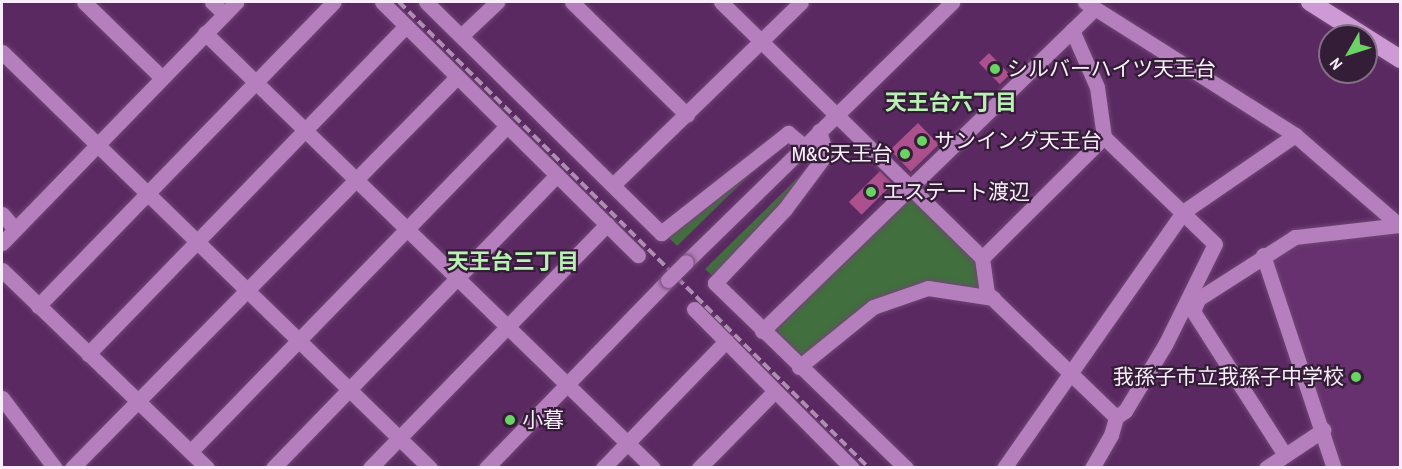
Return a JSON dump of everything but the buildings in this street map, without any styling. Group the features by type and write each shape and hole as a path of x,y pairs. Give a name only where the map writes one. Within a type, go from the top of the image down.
{"highway":[{"path":"1310,2 1401,59"}],"street":[{"path":"84,2 161,77"},
{"path":"212,2 224,13"},
{"path":"2,243 236,2"},
{"path":"38,306 334,2"},
{"path":"382,2 638,255"},
{"path":"426,2 661,233 788,133 804,146"},
{"path":"461,36 497,2"},
{"path":"572,2 687,115"},
{"path":"721,2 982,258 987,293 1116,417"},
{"path":"613,185 801,2"},
{"path":"486,468 686,262 952,2"},
{"path":"762,331 1072,30 1089,5 1295,135 1400,225"},
{"path":"88,354 406,26"},
{"path":"1072,30 1097,87 1104,137 1215,244 1166,343 1125,411 1116,417 1112,435 1092,468"},
{"path":"205,33 653,468"},
{"path":"2,52 430,468"},
{"path":"72,468 249,291 457,77"},
{"path":"191,452 507,126"},
{"path":"819,131 826,154 785,209 715,283 799,367 906,468"},
{"path":"1004,468 1183,212 1295,135"},
{"path":"982,258 1104,137"},
{"path":"273,468 557,175"},
{"path":"2,214 15,229"},
{"path":"370,468 607,224"},
{"path":"1285,455 1193,311 1203,293 1263,255 1311,233 1400,225"},
{"path":"1263,255 1334,468"},
{"path":"2,270 207,468"},
{"path":"799,367 873,307 928,288 993,298"},
{"path":"694,309 852,468"},
{"path":"603,468 726,341"},
{"path":"699,468 775,391"},
{"path":"2,398 55,468"},
{"path":"1266,468 1323,430"}],"shaded area":[{"name":"我孫子市立我孫子中学校","path":"1400,229 1400,467 1338,467 1270,263 1273,254 1297,242"}],"green space":[{"path":"784,141 677,246 666,235"},
{"path":"821,155 782,206 714,277 705,269"},
{"path":"910,193 978,258 982,293 927,285 871,304 799,362 766,331"}],"railway":[{"path":"399,2 869,468"}],"place":[{"name":"シルバーハイツ天王台","path":"995,69"},
{"name":"サンイング天王台","path":"922,141"},
{"name":"M&C天王台","path":"905,154"},
{"name":"エステート渡辺","path":"871,192"},
{"name":"我孫子市立我孫子中学校","path":"1356,377"},
{"name":"小暮","path":"510,420"}],"district":[{"name":"天王台六丁目","path":"951,103"},
{"name":"天王台三丁目","path":"513,262"}]}
